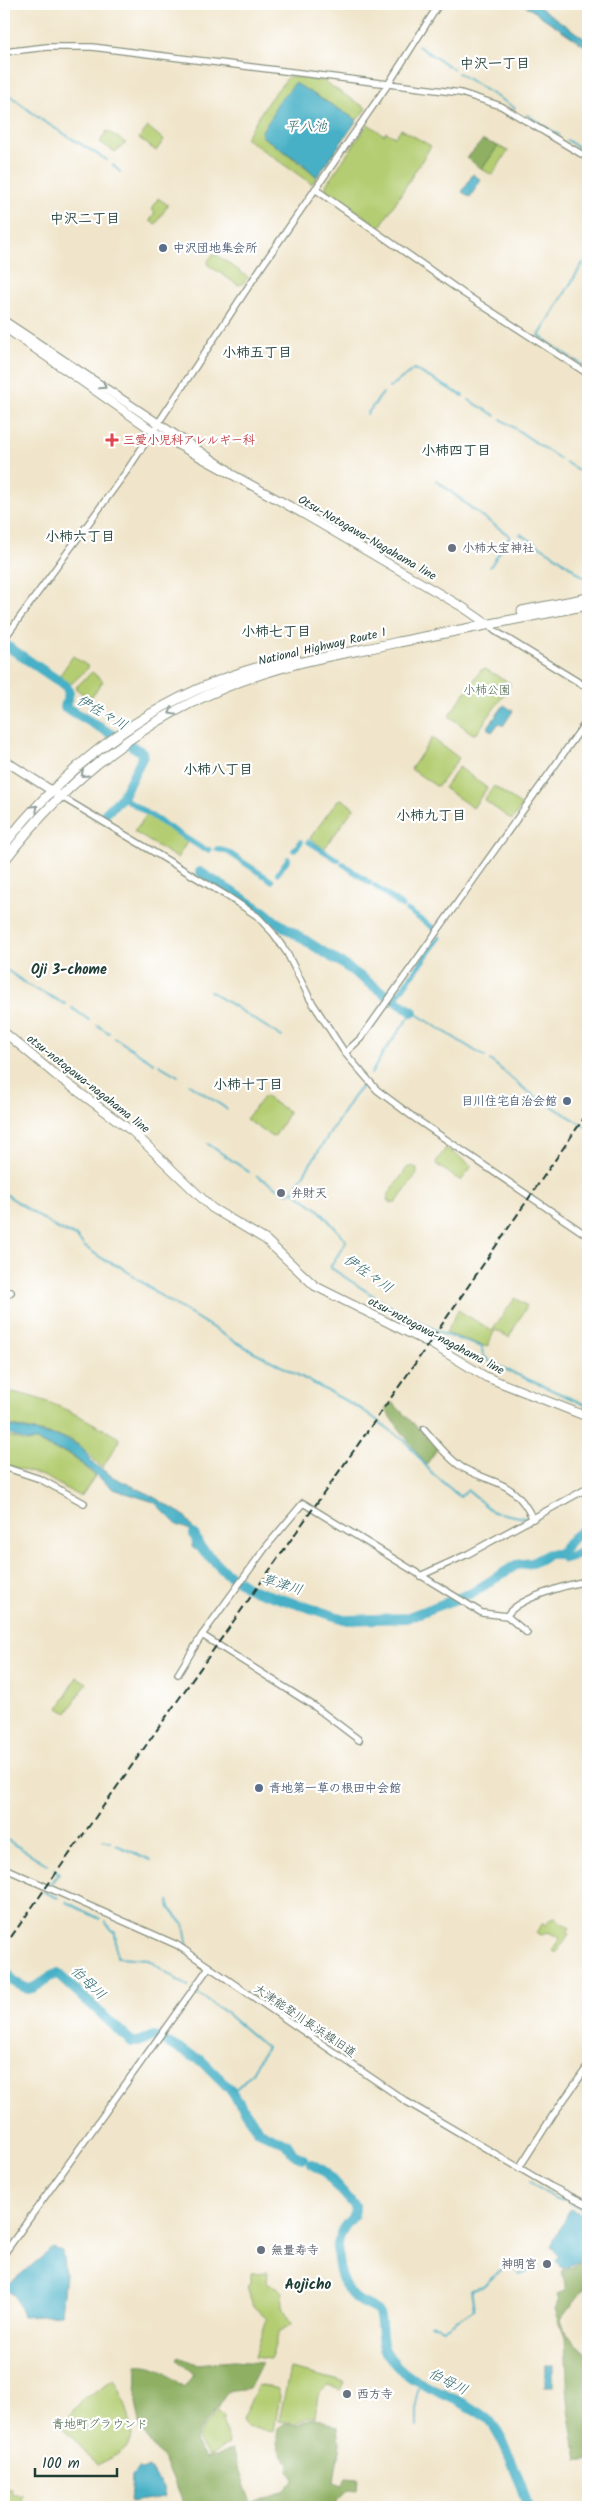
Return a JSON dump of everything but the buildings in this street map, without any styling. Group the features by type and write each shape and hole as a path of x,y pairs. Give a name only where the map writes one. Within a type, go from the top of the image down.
{"highway":[{"name":"National Highway Route 1","path":"4,862 60,796 100,760 125,742 190,702 249,677 302,662 588,598"},
{"name":"National Highway Route 1","path":"4,845 30,813 86,758 116,736 172,702 255,668 280,661 484,622 588,605"}],"main road":[{"name":"Otsu-Notogawa-Nagahama line","path":"4,321 220,462 234,474 464,608 484,622"},
{"name":"Otsu-Notogawa-Nagahama line","path":"4,327 153,431 217,468 234,474"},
{"path":"4,760 60,796"},
{"name":"otsu-notogawa-nagahama line","path":"4,1032 60,1078 133,1132 212,1208 266,1240 314,1286 433,1345 486,1377 588,1417"}],"street":[{"path":"4,639 96,514 153,431 315,189 389,83 439,4"},
{"path":"4,52 47,47 92,47 389,83 476,97 518,115 588,158"},
{"path":"315,189 463,293 588,374"},
{"path":"484,622 495,631 588,688"},
{"path":"345,1053 361,1038 588,719"},
{"path":"60,796 257,916 273,933 287,953 310,999 345,1053 369,1082 393,1103 588,1236"},
{"path":"4,1298 11,1292"},
{"path":"424,1429 461,1467 511,1488 519,1495 533,1518"},
{"path":"4,1467 40,1479 84,1504"},
{"path":"420,1576 468,1554 588,1488"},
{"path":"178,1674 202,1635 266,1547 303,1503 331,1518 482,1614 507,1616 528,1633"},
{"path":"507,1616 516,1607 541,1595 588,1580"},
{"path":"202,1635 314,1706 359,1740"},
{"name":"大津能登川長浜線旧道","path":"4,1868 170,1942 407,2102 550,2186 588,2205"},
{"path":"4,2254 209,1967"},
{"path":"519,2168 553,2115 588,2066"}],"green space":[{"path":"289,76 323,81 366,108 357,120 295,83 261,133 317,177 312,184 245,138 269,100"},
{"path":"368,124 384,135 386,132 395,137 401,129 431,146 380,227 326,189 326,185"},
{"path":"148,127 164,140 156,151 139,138"},
{"path":"107,131 126,143 115,152 100,142"},
{"path":"483,140 498,146 482,169 467,158"},
{"path":"498,146 508,151 492,175 482,169"},
{"path":"158,198 168,205 156,224 150,221 155,212 152,210"},
{"path":"214,253 248,277 243,284 238,285 208,265 208,261"},
{"path":"73,656 89,667 69,686 58,678"},
{"name":"小柿公園","path":"485,669 510,683 510,686 477,733 473,734 450,717 450,714 481,670"},
{"path":"92,672 103,681 90,699 75,688"},
{"path":"432,738 459,758 439,785 436,786 411,769"},
{"path":"459,767 487,788 473,808 444,788"},
{"path":"494,786 522,806 512,820 484,800"},
{"path":"342,799 354,808 324,849 310,838 338,800"},
{"path":"148,813 188,841 177,858 134,832"},
{"path":"264,1096 289,1112 275,1136 272,1137 246,1119"},
{"path":"446,1148 472,1166 461,1181 437,1165 436,1162"},
{"path":"412,1166 417,1169 417,1174 396,1203 390,1203 387,1200 388,1195 407,1168"},
{"path":"515,1298 527,1306 509,1337 495,1330 487,1347 446,1333 458,1310 492,1331"},
{"path":"4,1391 34,1397 63,1408 119,1438 118,1443 102,1468 83,1448 68,1438 4,1424"},
{"path":"393,1403 438,1448 426,1465 385,1409 389,1404"},
{"path":"4,1434 25,1442 37,1441 54,1450 69,1454 95,1476 83,1494 79,1496 46,1477 4,1464"},
{"path":"77,1677 87,1683 67,1713 59,1708"},
{"path":"555,1918 570,1928 567,1932 569,1934 556,1953 552,1950 560,1938 548,1932 542,1935 536,1933 543,1923 546,1925 551,1919"},
{"path":"586,2259 588,2267 588,2292 584,2289 561,2319 566,2334 588,2354 588,2460 577,2460 568,2401 565,2337 555,2309 559,2302 557,2294 566,2290 562,2271"},
{"path":"268,2272 267,2284 281,2290 284,2309 291,2324 279,2332 271,2358 269,2359 254,2357 267,2319 253,2306 247,2287 251,2284 251,2273"},
{"path":"179,2357 196,2364 234,2361 262,2363 249,2389 226,2392 218,2408 200,2430 195,2442 206,2459 232,2450 251,2503 281,2492 295,2481 289,2471 290,2464 282,2456 278,2448 278,2428 285,2423 297,2425 313,2418 318,2418 338,2427 340,2443 334,2482 343,2485 346,2477 358,2478 357,2490 349,2489 336,2502 335,2507 185,2507 168,2467 141,2429 136,2402 137,2365 157,2368 184,2387 194,2374 177,2360"},
{"path":"290,2369 345,2382 341,2390 327,2386 318,2395 315,2416 307,2417 296,2423 279,2421"},
{"name":"青地町グラウンド","path":"114,2379 122,2394 131,2435 125,2450 97,2465 62,2426 82,2400"},
{"path":"258,2385 278,2389 280,2396 274,2431 245,2427 242,2420"},
{"path":"218,2411 225,2419 222,2420 229,2444 209,2457 198,2440 202,2430"},
{"path":"7,2489 11,2489 12,2495 23,2495 19,2506 7,2506"}],"water":[{"path":"523,4 535,4 538,6 588,41 588,48"},
{"name":"平八池","path":"295,83 357,120 317,177 302,163 263,137 261,132 273,115 275,107"},
{"path":"473,174 481,180 470,197 462,192"},
{"path":"504,705 513,711 503,726 499,723 492,732 487,728"},
{"path":"4,1425 67,1439 82,1448 94,1464 113,1477 147,1493 185,1516 201,1542 196,1550 192,1547 193,1538 190,1530 177,1525 154,1502 113,1489 69,1453 54,1449 37,1441 26,1441 4,1432"},
{"path":"570,2209 588,2216 588,2264 586,2259 583,2259 563,2269 556,2260 559,2256 551,2246"},
{"path":"53,2248 62,2251 65,2274 61,2314 23,2316 15,2296 4,2288"},
{"path":"545,2365 553,2365 553,2386 545,2386"},
{"path":"138,2467 143,2470 149,2467 163,2488 165,2497 130,2502 132,2476"}],"waterway":[{"path":"418,46 453,69"},
{"path":"458,73 515,108"},
{"path":"4,91 43,121 107,160"},
{"path":"527,115 559,135"},
{"path":"567,140 588,154"},
{"path":"113,165 120,172"},
{"path":"586,257 588,253"},
{"path":"539,336 583,263"},
{"path":"541,337 571,358"},
{"path":"575,360 588,369"},
{"path":"389,388 414,369 463,396"},
{"path":"367,414 383,393"},
{"path":"469,400 496,416"},
{"path":"501,419 560,459"},
{"path":"565,462 588,476"},
{"path":"436,480 510,536 490,567"},
{"path":"520,534 556,556 586,579"},
{"name":"伊佐々川","path":"4,644 66,686 69,693 65,707 142,752 143,756 122,797 106,813"},
{"name":"伊佐々川","path":"122,797 203,849 209,850"},
{"name":"伊佐々川","path":"294,850 301,842"},
{"name":"伊佐々川","path":"309,842 338,860"},
{"name":"伊佐々川","path":"217,849 228,852 272,881"},
{"name":"伊佐々川","path":"278,873 288,859"},
{"name":"伊佐々川","path":"343,864 370,883"},
{"name":"伊佐々川","path":"200,872 258,908"},
{"name":"伊佐々川","path":"375,886 402,906"},
{"name":"伊佐々川","path":"407,910 435,929"},
{"name":"伊佐々川","path":"263,911 275,921 336,960"},
{"name":"伊佐々川","path":"394,1000 439,938"},
{"name":"伊佐々川","path":"340,962 386,995"},
{"path":"4,968 28,985 65,1004"},
{"path":"210,991 282,1037"},
{"name":"伊佐々川","path":"394,1000 413,1012"},
{"path":"72,1008 89,1020"},
{"path":"371,1074 383,1053 413,1012 485,1057"},
{"path":"97,1025 109,1033"},
{"path":"115,1038 154,1063"},
{"path":"490,1060 527,1091 588,1128"},
{"path":"159,1065 178,1076"},
{"path":"189,1084 227,1109"},
{"name":"伊佐々川","path":"363,1085 353,1097 293,1191 319,1210 345,1239 346,1242 331,1268 386,1304 443,1334 482,1347 483,1355 491,1363 588,1406"},
{"path":"208,1144 249,1172"},
{"path":"257,1176 288,1194 293,1191"},
{"path":"4,1193 56,1228 76,1236 85,1247 106,1261 121,1267 161,1296 234,1341 363,1410 405,1441 432,1473 460,1497 467,1490 493,1512 525,1518"},
{"path":"559,1554 573,1538 588,1526"},
{"name":"草津川","path":"194,1534 199,1546 225,1572 250,1589 347,1620 406,1618 472,1593 516,1565 532,1563 549,1554 559,1554 565,1558 588,1551"},
{"path":"4,1838 48,1865"},
{"path":"103,1840 110,1842"},
{"path":"116,1845 151,1860"},
{"path":"50,1884 59,1873 54,1869"},
{"path":"44,1892 58,1898"},
{"path":"169,1901 170,1908 184,1925 188,1946"},
{"path":"66,1902 100,1919"},
{"path":"105,1922 115,1933 117,1957 147,1959 188,1987"},
{"name":"伯母川","path":"4,1968 14,1982 28,1989 58,1974 132,2042 138,2042 154,2036"},
{"path":"196,1993 226,2013 266,2047 252,2073 232,2093"},
{"name":"伯母川","path":"160,2039 202,2061 229,2088 259,2131 287,2144 293,2154 303,2159"},
{"name":"伯母川","path":"311,2164 324,2171 355,2206 353,2216 343,2229 338,2246 341,2275 349,2292 355,2298 378,2311 386,2352 395,2364 419,2383 461,2402 487,2418 493,2424 517,2474 528,2507"},
{"path":"530,2182 553,2198 565,2201"},
{"path":"569,2203 588,2210"},
{"path":"431,2324 443,2329 474,2309 471,2289 483,2286 510,2262 519,2274 536,2267"},
{"path":"417,2426 417,2390 421,2384"}],"railway":[{"path":"4,1947 412,1368 588,1112"}],"place":[{"name":"中沢団地集会所","path":"163,248"},
{"name":"三愛小児科アレルギー科","path":"112,440"},
{"name":"小柿大宝神社","path":"452,548"},
{"name":"目川住宅自治会館","path":"567,1101"},
{"name":"弁財天","path":"281,1193"},
{"name":"青地第一草の根田中会館","path":"259,1788"},
{"name":"無量寿寺","path":"261,2250"},
{"name":"神明宮","path":"547,2264"},
{"name":"西方寺","path":"347,2394"}],"district":[{"name":"中沢一丁目","path":"495,64"},
{"name":"中沢二丁目","path":"85,219"},
{"name":"小柿五丁目","path":"257,353"},
{"name":"小柿四丁目","path":"456,451"},
{"name":"小柿六丁目","path":"80,537"},
{"name":"小柿七丁目","path":"276,632"},
{"name":"小柿八丁目","path":"218,770"},
{"name":"小柿九丁目","path":"431,816"},
{"name":"Oji 3-chome","path":"69,970"},
{"name":"小柿十丁目","path":"248,1085"},
{"name":"Aojicho","path":"308,2285"}]}
